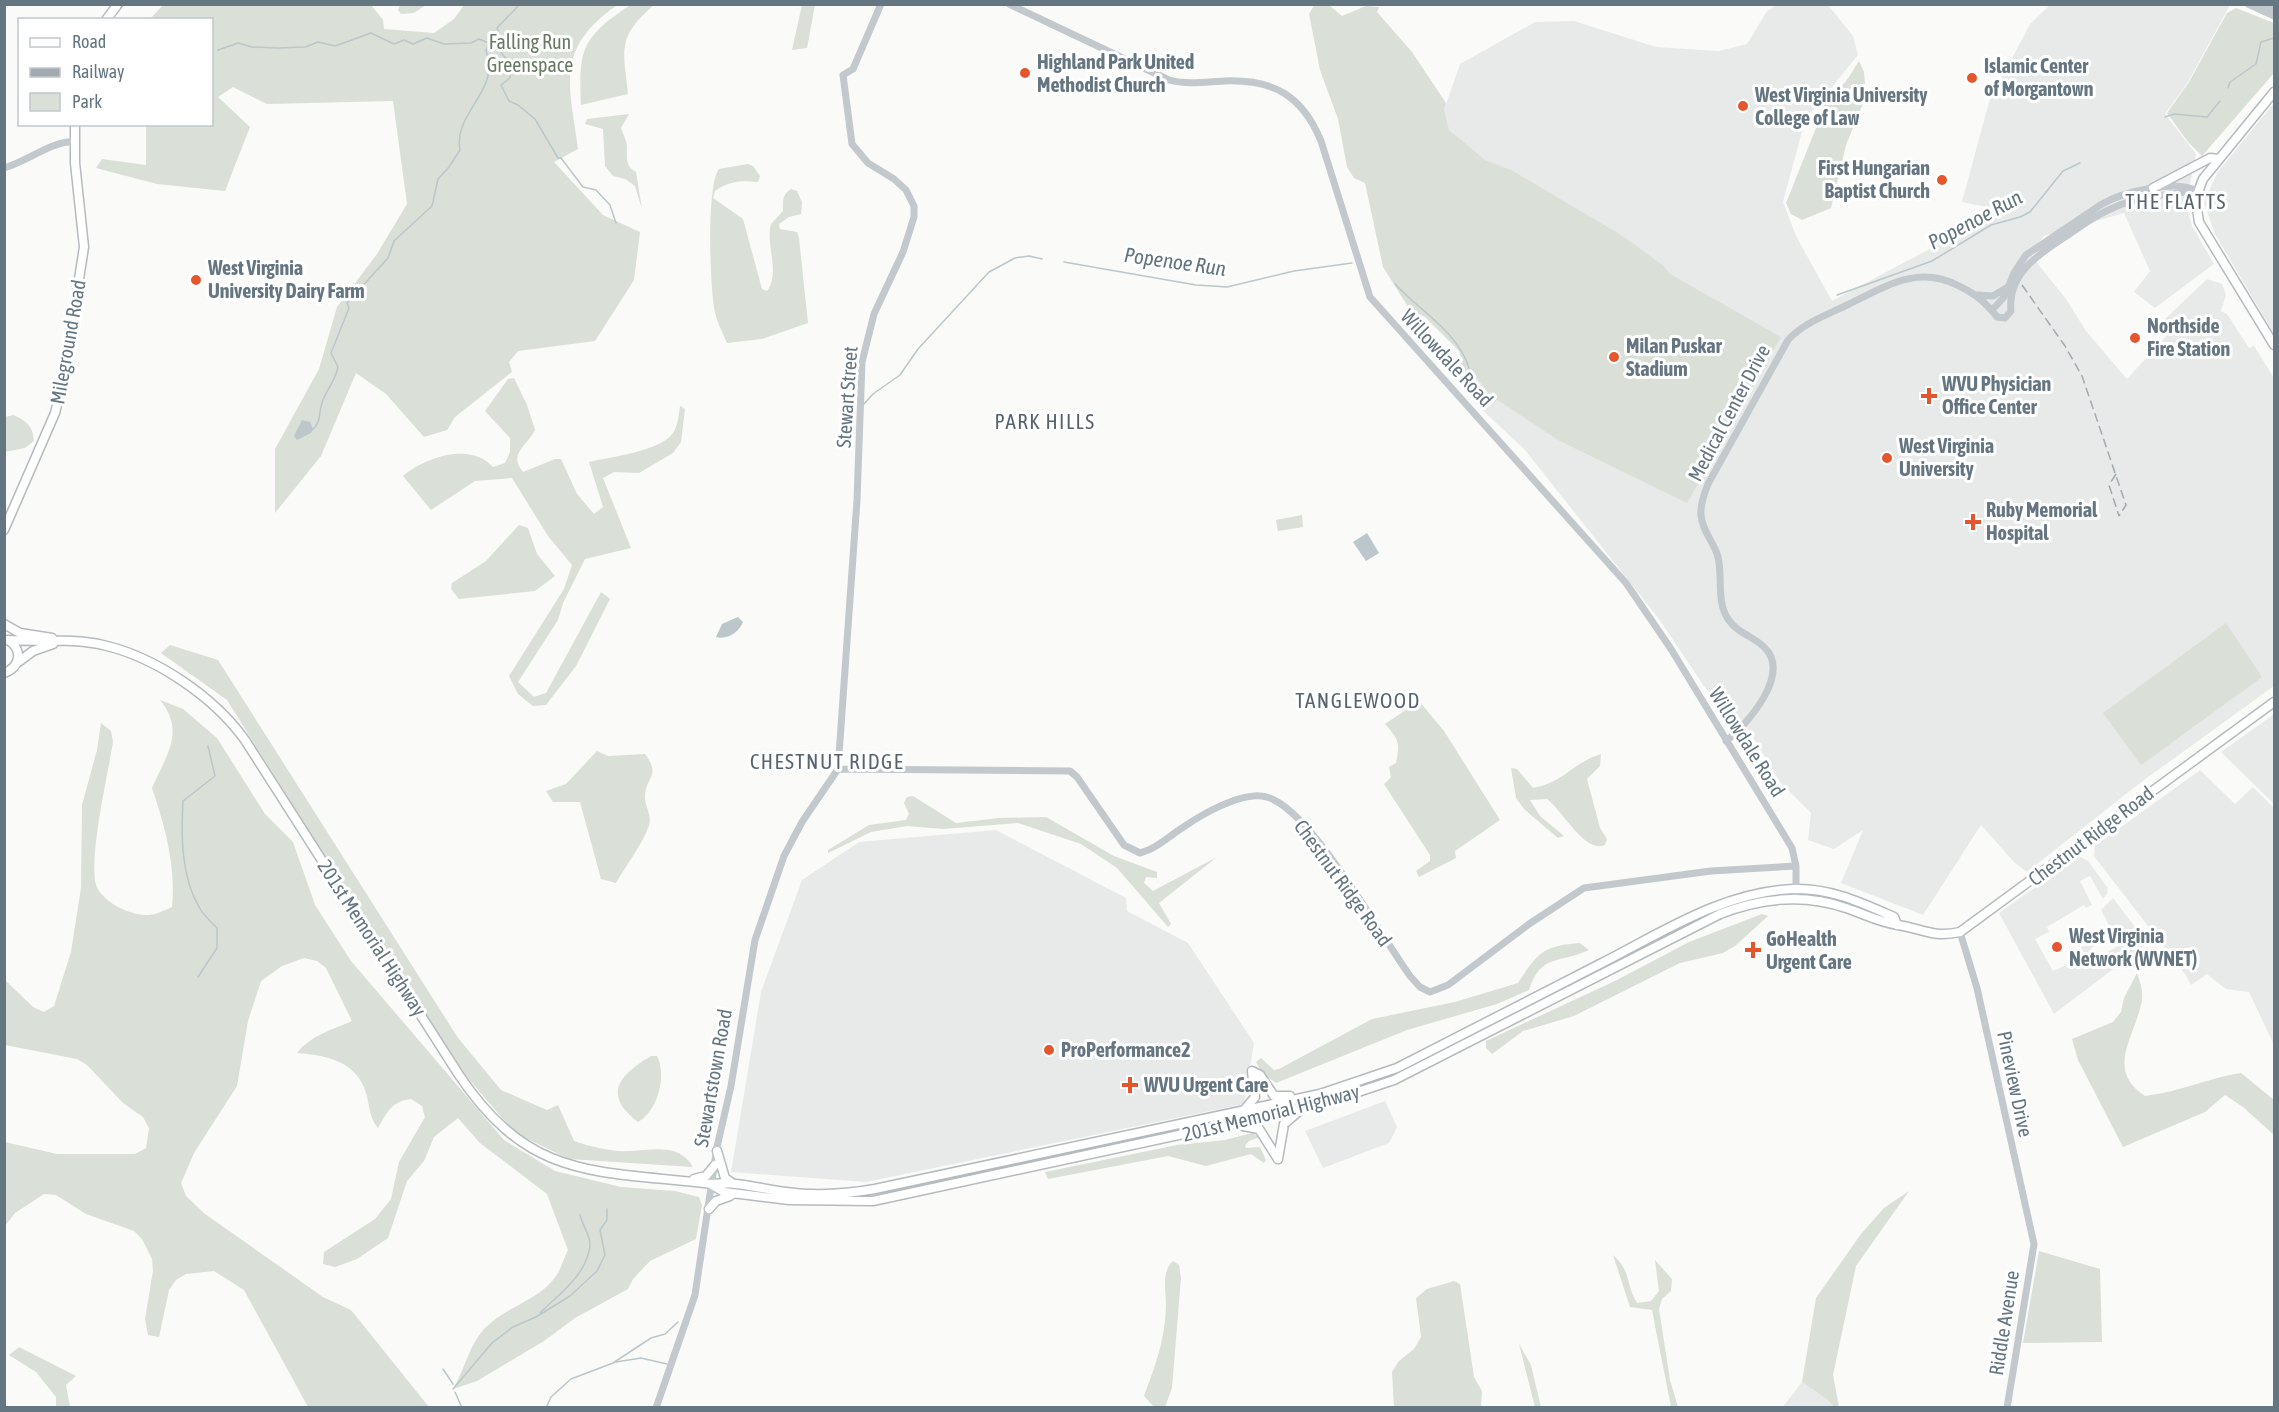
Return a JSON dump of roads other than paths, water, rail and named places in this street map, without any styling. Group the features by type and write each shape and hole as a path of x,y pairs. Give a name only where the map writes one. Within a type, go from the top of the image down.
{"main road":[{"path":"108,18 118,4"},
{"path":"2274,92 2202,179 2197,191 2199,222 2274,345"},
{"name":"Mileground Road","path":"4,530 55,413 63,381 84,247 74,142 75,126"},
{"path":"2153,188 2210,158 2219,159"},
{"path":"4,624 20,633 61,641"},
{"path":"5,639 16,647 17,663"},
{"name":"201st Memorial Highway","path":"5,639 61,641 102,645 121,650 181,680 226,717 245,740 466,1085 489,1115 507,1133 548,1158 580,1169 712,1185 724,1192 741,1190 855,1192 1243,1111 1337,1089 1397,1068 1713,907 1761,892 1796,894"},
{"name":"201st Memorial Highway","path":"4,673 33,651 61,641"},
{"name":"Chestnut Ridge Road","path":"1960,932 2274,702"},
{"path":"1796,894 1846,897 1894,917 1897,925 1937,936 1960,932"},
{"name":"201st Memorial Highway","path":"741,1190 806,1202 873,1201 1303,1109 1394,1080 1720,914 1796,894"},
{"path":"1243,1111 1255,1097 1252,1071 1260,1075 1274,1096 1337,1089"},
{"path":"1219,1128 1251,1126 1259,1129 1278,1159 1284,1124 1303,1109"},
{"path":"717,1151 725,1178 741,1190"},
{"path":"682,1181 706,1176 715,1165"},
{"path":"709,1209 722,1197 741,1190"}],"street":[{"name":"Stewart Street","path":"838,769 857,500 862,362 874,314 903,252 914,217 914,206 906,190 894,179 868,163 852,144 843,75 853,69 881,4"},
{"name":"Willowdale Road","path":"1009,4 1169,80 1187,84 1265,83 1298,104 1313,121 1321,141 1370,297 1538,483 1637,598 1792,848 1796,866"},
{"path":"2248,4 2274,16"},
{"path":"2264,4 2274,10"},
{"path":"4,168 18,165 51,145 74,142"},
{"path":"2000,304 2009,283 2026,255 2114,197 2153,188 2183,186 2197,191"},
{"path":"2000,304 2011,292 2024,267 2084,224 2120,205 2197,191"},
{"name":"Medical Center Drive","path":"1726,741 1741,728 1769,688 1775,672 1774,661 1762,645 1735,628 1725,614 1718,556 1703,525 1701,508 1708,484 1774,362 1788,340 1800,329 1902,279 1924,276 1945,278 2000,304"},
{"path":"1977,295 1996,295 2009,283"},
{"name":"Chestnut Ridge Road","path":"838,769 1070,771 1077,777 1124,845 1140,853 1156,846 1193,821 1221,806 1256,796 1274,799 1292,813 1322,847 1410,975 1420,987 1430,992 1448,985 1576,892 1601,884 1752,867 1796,866"},
{"name":"Stewartstown Road","path":"656,1407 688,1320 755,940 776,876 802,822 838,769"},
{"path":"1796,866 1796,894"},
{"name":"Pineview Drive","path":"1960,932 1977,988 2034,1244"},
{"name":"Riddle Avenue","path":"2007,1407 2034,1244"}],"waterway":[{"path":"487,55 486,50 491,38 497,38 499,34 497,28 520,4"},
{"path":"218,50 238,43 252,47 278,48 305,47 318,42 335,46 371,33 394,44 404,40 413,44 427,38 444,44 471,43 479,39 489,43"},
{"path":"497,38 496,46 511,65 510,78 501,85 509,101 518,105 535,119 558,158 561,158 583,187 596,190 610,205 616,223"},
{"name":"Popenoe Run","path":"2228,88 2230,82 2256,64 2261,42 2274,38"},
{"path":"312,430 317,424 324,398 337,372 338,367 331,353 349,308 347,303 388,258 394,241 432,206 438,179 460,150 461,130 485,85 488,74 488,57"},
{"name":"Popenoe Run","path":"2165,117 2174,114 2207,117 2220,101"},
{"name":"Popenoe Run","path":"1837,295 1932,261 1991,225 2030,212 2063,171 2080,163"},
{"name":"Popenoe Run","path":"863,405 873,394 900,375 918,349 989,272 1015,258 1029,256 1042,259"},
{"name":"Popenoe Run","path":"1064,262 1196,285 1227,287 1294,271 1352,263"},
{"name":"Popenoe Run","path":"1395,284 1456,343 1469,368"},
{"path":"198,977 217,948 217,928 201,910 189,882 182,842 182,814 183,801 215,776 208,746"},
{"path":"453,1389 492,1343 513,1327 536,1317 570,1296 597,1271 605,1255 600,1230 607,1220 607,1209"},
{"path":"540,1313 571,1284 587,1257 590,1242 580,1215"},
{"path":"546,1408 551,1397 571,1379 613,1363 651,1338 665,1334 678,1322"},
{"path":"616,1362 641,1358 667,1364"},
{"path":"443,1369 453,1384"},
{"path":"455,1392 462,1408"}],"railway":[{"path":"2022,285 2065,346 2082,376 2126,505 2119,516"},
{"path":"2116,474 2109,485 2119,516"}],"place":[{"name":"Highland Park United Methodist Church","path":"1025,73"},
{"name":"Islamic Center of Morgantown","path":"1972,78"},
{"name":"West Virginia University College of Law","path":"1743,106"},
{"name":"First Hungarian Baptist Church","path":"1942,180"},
{"name":"West Virginia University Dairy Farm","path":"196,280"},
{"name":"Northside Fire Station","path":"2135,338"},
{"name":"Milan Puskar Stadium","path":"1614,357"},
{"name":"WVU Physician Office Center","path":"1929,396"},
{"name":"West Virginia University","path":"1887,458"},
{"name":"Ruby Memorial Hospital","path":"1973,522"},
{"name":"West Virginia Network (WVNET)","path":"2057,947"},
{"name":"GoHealth Urgent Care","path":"1753,950"},
{"name":"ProPerformance2","path":"1049,1050"},
{"name":"WVU Urgent Care","path":"1130,1085"}],"district":[{"name":"THE FLATTS","path":"2176,202"},
{"name":"PARK HILLS","path":"1045,422"},
{"name":"TANGLEWOOD","path":"1358,701"},
{"name":"CHESTNUT RIDGE","path":"827,762"}],"park label":[{"name":"Falling Run Greenspace","path":"530,54"}]}
